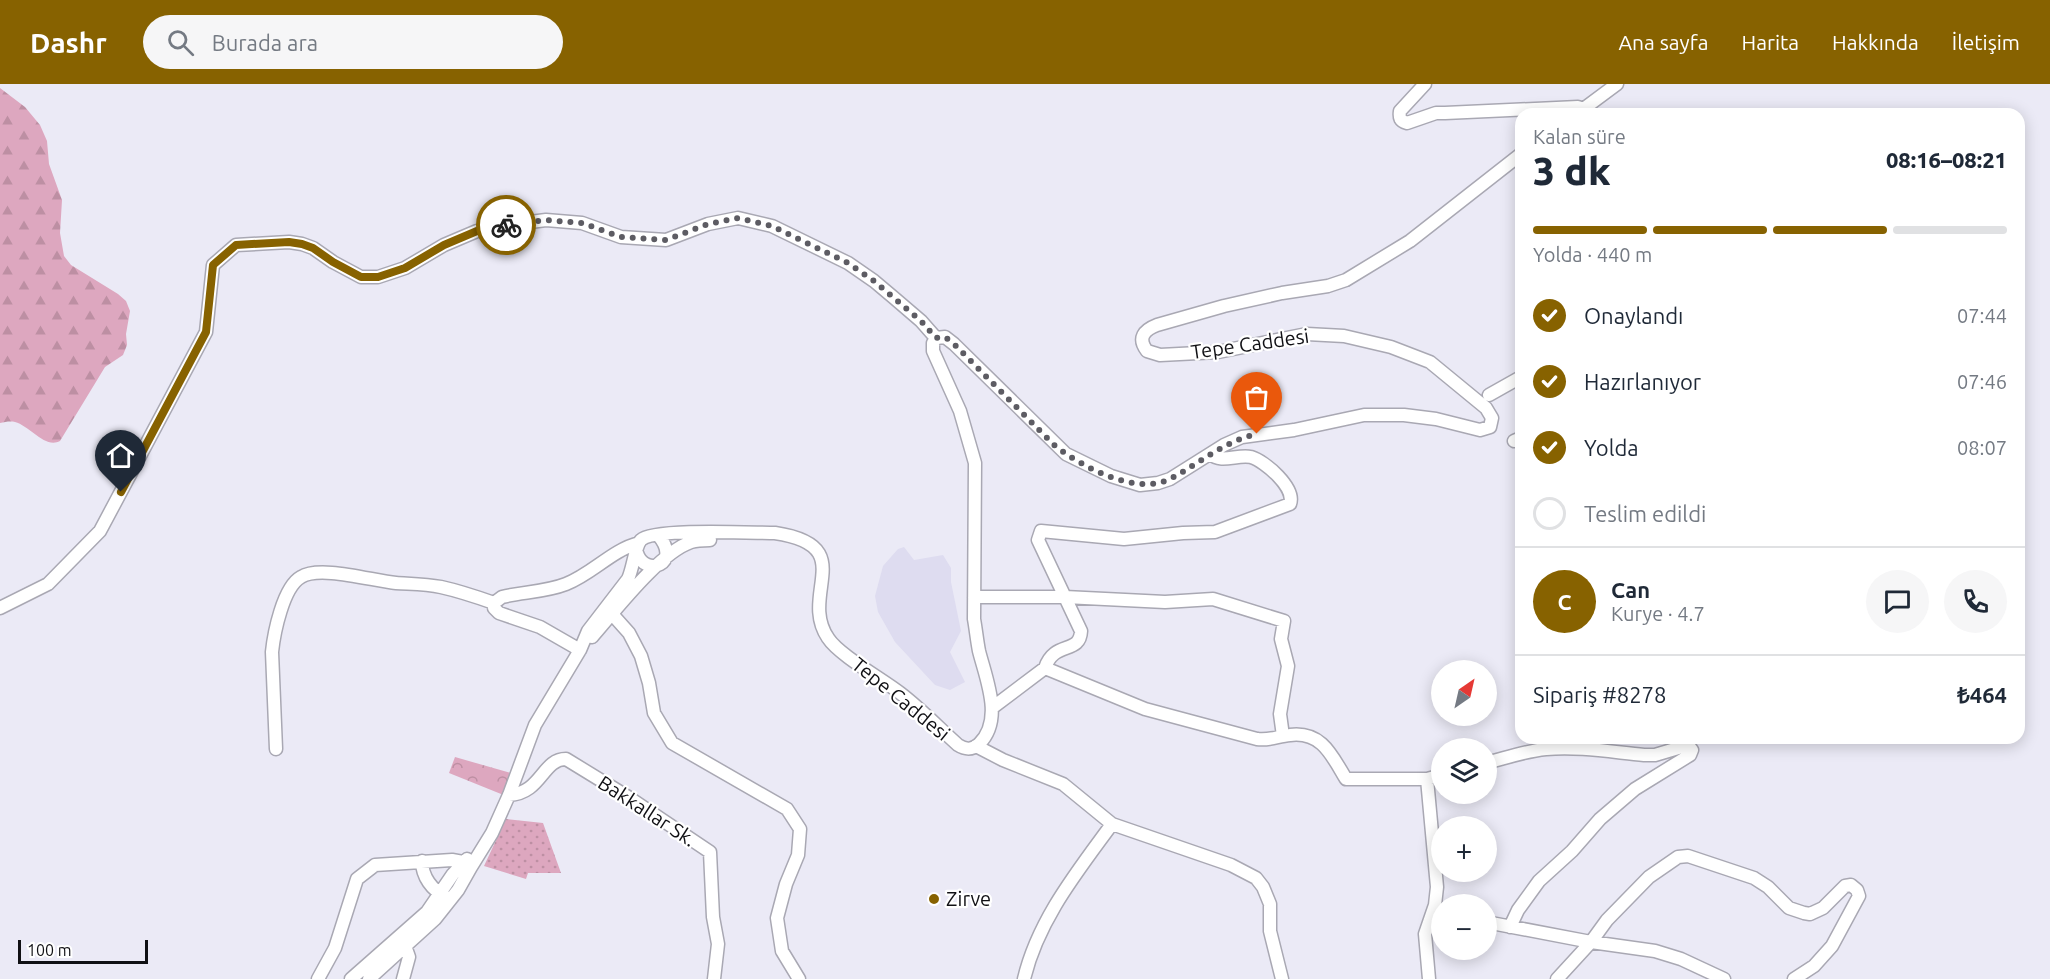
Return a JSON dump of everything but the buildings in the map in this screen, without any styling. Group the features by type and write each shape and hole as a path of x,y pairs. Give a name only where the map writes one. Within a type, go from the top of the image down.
{"street":[{"path":"1425,84 1400,111 1402,122 1407,123 1436,113 1515,111"},
{"path":"1585,108 1617,84"},
{"path":"1562,108 1578,108"},
{"name":"Tepe Caddesi","path":"494,603 501,597 566,584 582,577 626,547 638,548 647,536 775,532 813,545 822,560 819,607 827,638 846,655 918,707 958,745 964,749 976,746 987,732 992,696 977,640 974,597 975,463 960,411 933,351 936,338 945,337 954,344 1054,445 1066,454 1094,470 1129,482 1148,485 1170,479 1242,437 1294,430 1364,415 1404,415 1436,419 1480,430 1490,427 1492,418 1486,408 1433,364 1391,347 1359,339 1307,334 1228,351 1160,355 1147,351 1141,342 1144,332 1157,325 1224,306 1282,293 1328,286 1346,280 1410,241 1515,159"},
{"path":"0,608 48,584 100,531 206,332 213,265 236,245 289,242 302,244 361,277 378,277 405,268 444,245 477,231 507,225 546,220 582,223 621,237 666,240 708,224 738,218 772,226 848,263 893,297 921,321 936,338"},
{"path":"1489,395 1515,380"},
{"path":"992,708 1045,668 1048,657 1061,649 1075,645 1081,638 1082,632 1038,540 1041,531 1124,539 1215,532 1290,504 1291,497 1288,487 1257,459 1245,457 1220,459 1210,454"},
{"path":"638,548 638,558 646,565 655,566 663,561 667,547 658,534"},
{"path":"580,650 663,561 679,548 698,540 798,539"},
{"path":"369,979 440,894 481,851 509,795 535,726 580,650 588,631 628,579 638,548"},
{"path":"276,749 273,639 289,592 298,578 310,574 329,573 376,581 426,584 494,603 494,608 499,613 540,627 580,650"},
{"path":"974,597 1065,597 1164,602 1213,599 1284,621 1281,639 1288,672 1280,714 1283,736"},
{"path":"612,614 629,633 640,656 649,683 654,713 672,743 788,809 800,829 798,855 786,884 777,918 782,951 799,979"},
{"path":"1045,668 1152,711 1257,739 1272,740 1283,736 1304,734 1329,749 1346,779 1431,778"},
{"path":"976,746 1003,760 1063,784 1112,824 1231,865 1256,878 1263,887 1270,904 1270,931 1278,979"},
{"path":"1497,760 1530,751 1563,748 1644,755 1655,755 1685,746 1689,746 1692,750 1690,755 1635,789 1600,819 1572,851 1539,881 1518,910 1510,927"},
{"name":"Bakkallar Sk.","path":"509,795 526,792 550,766 560,759 566,759 710,852 713,917 717,944 714,979"},
{"path":"1427,779 1437,894"},
{"path":"1024,979 1029,959 1056,901 1112,824"},
{"path":"1557,979 1607,920 1649,877 1670,861 1683,856 1754,878 1768,887 1790,908 1804,914 1824,908 1845,886 1854,887 1859,896 1833,946 1814,966 1794,979"},
{"path":"318,979 335,948 357,879 375,865 422,861 467,864"},
{"path":"422,861 422,869 427,879 440,894 452,899"},
{"path":"351,979 435,919 452,899 467,864"},
{"path":"1429,979 1425,934 1431,924"},
{"path":"1497,924 1590,942 1655,951 1681,959 1724,979"},
{"path":"403,940 409,957 403,979"}],"shaded area":[{"path":"904,547 914,560 943,555 951,568 951,582 961,631 950,652 965,682 950,690 935,685 895,642 878,612 875,596 883,566 898,549"}],"green space":[{"path":"0,88 25,107 40,125 47,141 49,164 62,200 60,233 64,256 71,265 118,294 126,301 130,311 126,334 127,345 123,355 105,367 60,441 54,443 43,440 21,424 0,423"},
{"path":"455,757 514,774 506,796 449,773"},
{"path":"506,819 543,823 561,873 528,873 526,879 484,866"}],"way so far":[{"path":"506,225 546,220 582,223 621,237 666,240 708,224 738,218 772,226 848,263 874,281 921,321 936,338 945,337 954,344 1054,445 1094,470 1129,482 1148,485 1170,479 1224,445 1242,437 1257,434"}],"place":[{"name":"Zirve","path":"934,899"}],"route":[{"path":"121,492 206,332 213,265 236,245 289,242 302,244 313,248 361,277 378,277 405,268 444,245 477,231 506,225"}]}
